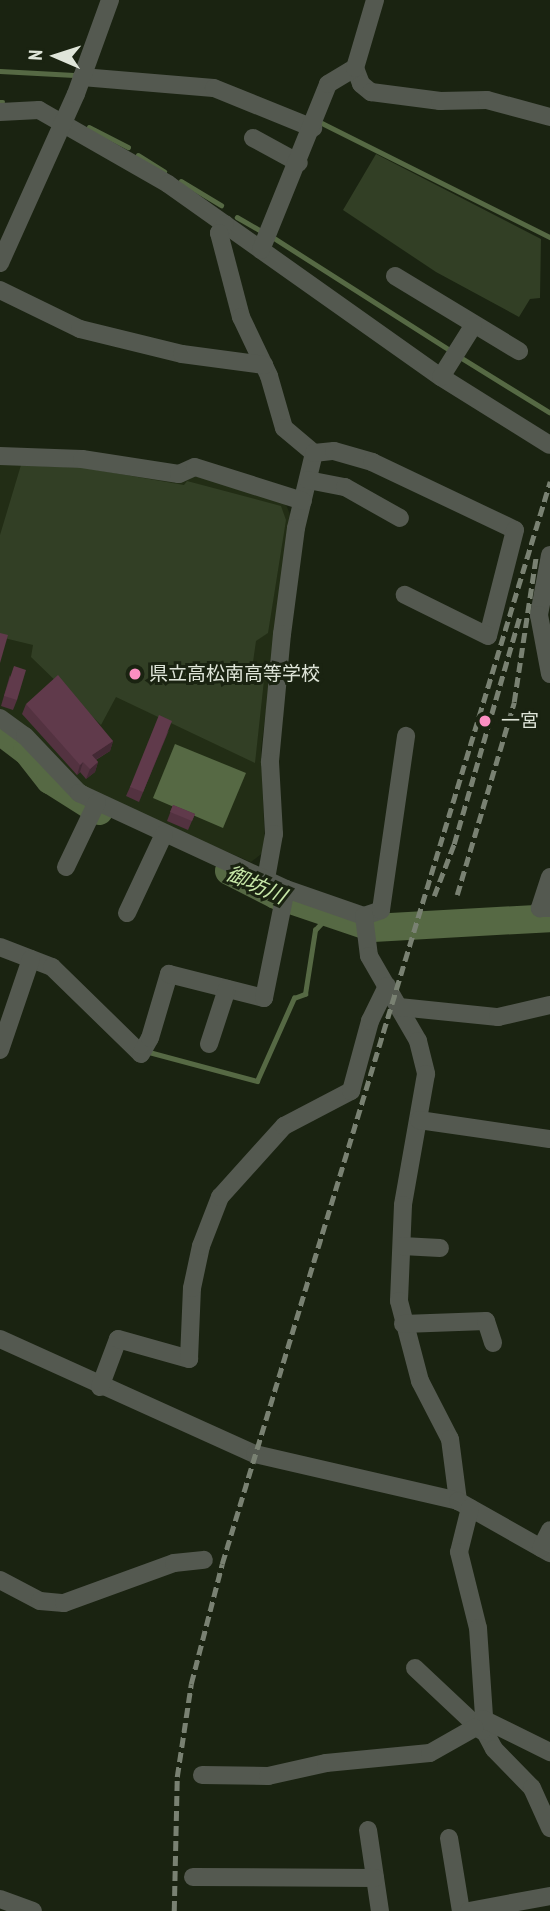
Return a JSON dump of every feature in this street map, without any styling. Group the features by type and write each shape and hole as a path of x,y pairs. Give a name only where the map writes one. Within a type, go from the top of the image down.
{"street":[{"path":"0,263 82,77 110,0"},
{"path":"375,0 355,68 362,84 371,92 440,101 487,100 550,117"},
{"path":"261,250 299,163 328,84 355,68"},
{"path":"82,77 214,88 313,128"},
{"path":"0,112 39,110 168,184 441,377 550,445"},
{"path":"253,138 299,163"},
{"path":"225,224 219,233 241,317 264,365 284,428 314,453 334,451 372,462 515,530 488,636 405,595"},
{"path":"396,276 473,326 519,351"},
{"path":"0,290 80,329 182,354 264,365"},
{"path":"441,377 473,326"},
{"path":"266,879 274,834 271,762 282,634 303,501 314,453"},
{"path":"0,456 82,459 179,474 195,467 303,501"},
{"path":"308,480 324,480 345,487 400,518"},
{"path":"550,555 538,615 550,674"},
{"path":"0,718 26,736 95,808 161,839 266,879 285,896 365,921"},
{"path":"365,921 381,910 406,736"},
{"path":"66,867 95,808"},
{"path":"127,913 161,839"},
{"path":"550,877 540,908 550,908"},
{"path":"0,947 52,967 141,1054 150,1038 169,974 264,998 285,896"},
{"path":"365,921 369,956 418,1041 426,1074 403,1205 399,1301 420,1381 450,1439 464,1504 459,1552 478,1628 481,1726"},
{"path":"0,1050 7,1008 31,959"},
{"path":"100,1387 118,1339 189,1359 192,1288 220,1197 284,1126 351,1091 370,1021 387,986"},
{"path":"209,1044 226,989"},
{"path":"399,1007 498,1017 550,1005"},
{"path":"419,1120 550,1139 550,1131"},
{"path":"402,1246 440,1248"},
{"path":"403,1324 486,1321 493,1343"},
{"path":"0,1339 100,1387 163,1410 255,1454 464,1504 546,1551 550,1530"},
{"path":"0,1580 40,1601 64,1603 174,1563 204,1560"},
{"path":"415,1668 481,1726 494,1749 532,1788 550,1828"},
{"path":"202,1776 268,1776 326,1763 430,1753 481,1726 550,1752"},
{"path":"368,1830 380,1911"},
{"path":"449,1838 461,1911"},
{"path":"194,1877 375,1878"},
{"path":"469,1911 550,1896"},
{"path":"0,1899 33,1911"}],"shaded area":[{"path":"376,154 541,239 540,298 530,299 519,317 436,272 343,210"},
{"name":"県立高松南高等学校","path":"0,461 39,461 209,478 285,502 291,517 261,749 265,851 251,862 82,790 0,711"},
{"name":"県立高松南高等学校","path":"21,465 85,468 184,485 187,481 281,506 286,520 268,633 256,641 251,676 264,680 255,763 116,697 101,725 31,657 33,645 0,637 0,535"},
{"path":"175,744 246,773 223,828 153,798"}],"building":[{"path":"0,633 8,635 0,663"},
{"path":"14,666 26,670 17,700 4,696"},
{"path":"58,675 113,741 92,755 98,762 90,769 83,762 80,765 26,704"},
{"path":"159,715 172,721 143,792 130,787"},
{"path":"173,805 195,814 192,821 170,812"}],"waterway":[{"path":"0,71 74,75"},
{"path":"322,123 550,237"},
{"path":"89,127 128,147"},
{"path":"138,155 164,171"},
{"path":"181,181 221,205"},
{"path":"237,217 263,232"},
{"path":"274,238 453,352"},
{"path":"460,357 549,412"},
{"name":"御坊川","path":"0,731 27,751 50,780 99,811"},
{"name":"御坊川","path":"229,871 276,895 373,928 550,918"},
{"path":"149,1052 257,1081 294,998 305,994 315,930 329,915"}],"railway":[{"path":"174,1911 177,1777 191,1684 222,1564 550,482"},
{"path":"457,895 514,702 536,556"},
{"path":"434,896 454,844 520,615"}],"place":[{"name":"県立高松南高等学校","path":"135,674"},
{"name":"一宮","path":"485,721"}]}
